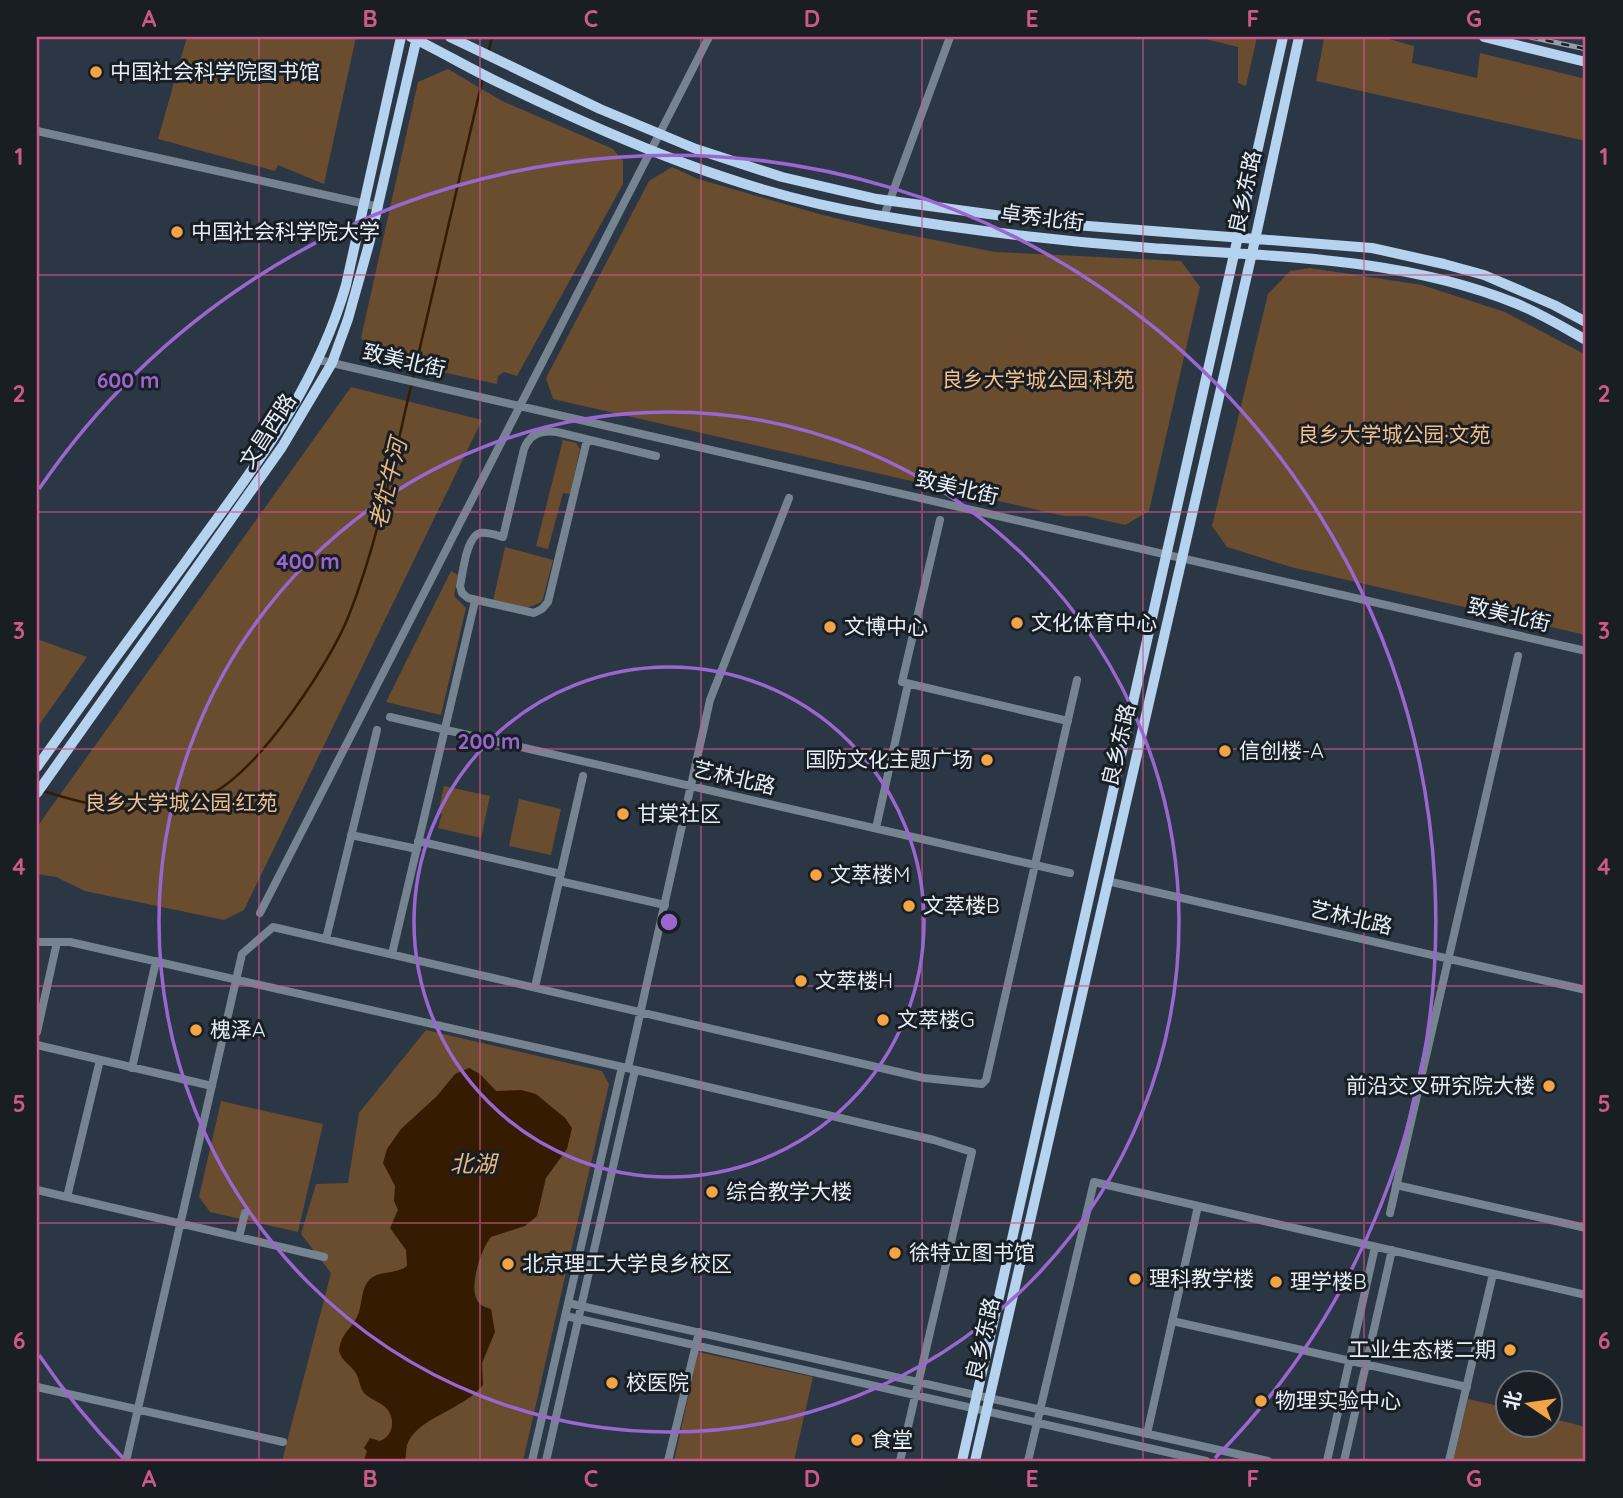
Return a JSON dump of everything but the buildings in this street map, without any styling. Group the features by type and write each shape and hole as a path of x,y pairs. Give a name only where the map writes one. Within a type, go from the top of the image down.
{"main road":[{"name":"文昌西路","path":"37,766 249,475 292,412 319,360 335,325 346,285 401,37"},
{"name":"卓秀北街","path":"450,37 600,109 696,149 782,177 890,201 1062,224 1372,248 1484,275 1522,290 1586,322"},
{"name":"良乡东路","path":"975,1461 1166,555 1283,37"},
{"name":"良乡东路","path":"961,1461 1107,881 1255,240 1299,37"},
{"path":"1484,37 1586,62"},
{"name":"文昌西路","path":"37,793 282,447 332,363 355,296 379,207 415,38"},
{"name":"卓秀北街","path":"415,38 503,85 651,151 768,192 834,208 1074,242 1339,260 1416,273 1516,303 1586,340"}],"street":[{"path":"260,913 709,37"},
{"path":"884,216 950,37"},
{"path":"37,131 379,207"},
{"name":"致美北街","path":"319,360 1586,651"},
{"path":"587,440 548,602 534,613 475,601 462,593 460,586 470,540 476,534 484,533 503,537 527,442 541,431 557,432 656,456"},
{"path":"532,1461 568,1303 642,1012 710,700 789,498"},
{"path":"940,520 902,682 1068,721"},
{"path":"393,954 475,601"},
{"path":"1390,1213 1518,656"},
{"path":"126,1461 242,954 273,928 924,1078 982,1084 986,1080 1077,680"},
{"path":"876,828 908,684"},
{"name":"艺林北路","path":"390,718 1070,873"},
{"path":"326,939 377,730"},
{"path":"535,987 583,776"},
{"path":"351,835 418,845 665,905"},
{"name":"艺林北路","path":"1107,881 1586,990"},
{"path":"37,942 70,942 156,961 628,1068 934,1140 972,1152 900,1461"},
{"path":"37,1032 57,942"},
{"path":"132,1068 156,961"},
{"path":"37,1045 212,1086"},
{"path":"67,1197 100,1060"},
{"path":"546,1461 582,1306 628,1068"},
{"path":"1028,1461 1035,1409 1094,1182 1586,1295"},
{"path":"1396,1185 1586,1228"},
{"path":"37,1190 324,1257"},
{"path":"1147,1434 1198,1206"},
{"path":"239,1237 245,1213"},
{"path":"1327,1461 1375,1247"},
{"path":"1344,1461 1392,1250"},
{"path":"1449,1461 1493,1274"},
{"path":"568,1303 1268,1461"},
{"path":"565,1316 1206,1461"},
{"path":"1172,1321 1467,1387"},
{"path":"668,1461 699,1332"},
{"path":"37,1387 283,1442"}],"green space":[{"path":"187,37 356,37 324,184 278,165 275,171 158,139"},
{"path":"1198,37 1257,37 1246,86 1238,83 1238,47"},
{"path":"1382,37 1414,46 1412,63 1477,78 1480,53 1586,79 1586,141 1316,81 1324,39"},
{"path":"448,69 502,101 613,149 623,161 623,184 517,376 504,372 498,376 497,384 383,359 361,338 418,82"},
{"name":"良乡大学城公园·科苑","path":"672,167 698,179 819,214 995,252 1181,261 1200,287 1149,511 1125,525 1086,516 1064,516 553,399 546,378 649,181"},
{"name":"良乡大学城公园·文苑","path":"1310,268 1422,285 1505,312 1586,355 1586,635 1291,567 1227,547 1212,526 1268,294 1290,271"},
{"name":"良乡大学城公园·红苑","path":"351,387 482,420 244,910 224,920 85,891 56,877 37,874 37,827"},
{"path":"563,440 576,443 580,449 570,494 563,493 548,549 536,546"},
{"path":"505,547 553,560 542,602 527,608 493,601"},
{"path":"451,571 458,575 454,596 466,608 441,715 386,702"},
{"path":"37,639 87,657 37,728"},
{"path":"444,786 490,796 481,838 438,828 442,814 438,813"},
{"path":"519,799 561,809 551,855 509,846"},
{"path":"426,1030 602,1071 609,1084 523,1461 282,1461 331,1273 301,1234 316,1184 348,1183 359,1113"},
{"path":"221,1101 323,1124 298,1232 210,1212 199,1197"},
{"path":"698,1352 813,1377 794,1461 674,1461"},
{"path":"1468,1399 1494,1405 1494,1438 1564,1438 1564,1422 1586,1427 1586,1461 1453,1461"}],"water":[{"name":"北湖","path":"469,1068 480,1074 496,1091 521,1090 536,1094 565,1118 572,1128 567,1149 546,1178 537,1216 525,1226 491,1237 480,1259 475,1277 475,1294 480,1304 491,1309 495,1332 482,1363 483,1385 465,1401 420,1428 407,1445 405,1461 364,1461 367,1451 364,1448 370,1438 380,1441 384,1439 392,1427 392,1418 385,1407 364,1393 357,1374 339,1351 344,1336 357,1317 365,1287 370,1279 407,1266 406,1250 390,1228 398,1210 394,1201 395,1186 383,1163 387,1149 401,1129 437,1096 455,1074"}],"waterway":[{"name":"老牤牛河","path":"489,50 492,37"},
{"name":"老牤牛河","path":"43,791 94,805 126,809 178,804 213,793 232,780 272,739 310,686 340,636 377,530 483,77"}],"railway":[{"path":"1530,37 1586,49"}],"place":[{"name":"中国社会科学院图书馆","path":"96,72"},
{"name":"中国社会科学院大学","path":"177,232"},
{"name":"文化体育中心","path":"1017,623"},
{"name":"文博中心","path":"830,627"},
{"name":"信创楼-A","path":"1225,751"},
{"name":"国防文化主题广场","path":"987,760"},
{"name":"甘棠社区","path":"623,814"},
{"name":"文萃楼M","path":"816,875"},
{"name":"文萃楼B","path":"909,906"},
{"name":"文萃楼H","path":"801,981"},
{"name":"文萃楼G","path":"883,1020"},
{"name":"槐泽A","path":"196,1030"},
{"name":"前沿交叉研究院大楼","path":"1549,1086"},
{"name":"综合教学大楼","path":"712,1192"},
{"name":"徐特立图书馆","path":"895,1253"},
{"name":"北京理工大学良乡校区","path":"508,1264"},
{"name":"理科教学楼","path":"1135,1279"},
{"name":"理学楼B","path":"1276,1282"},
{"name":"工业生态楼二期","path":"1510,1350"},
{"name":"校医院","path":"612,1383"},
{"name":"物理实验中心","path":"1261,1401"},
{"name":"食堂","path":"857,1440"}]}
